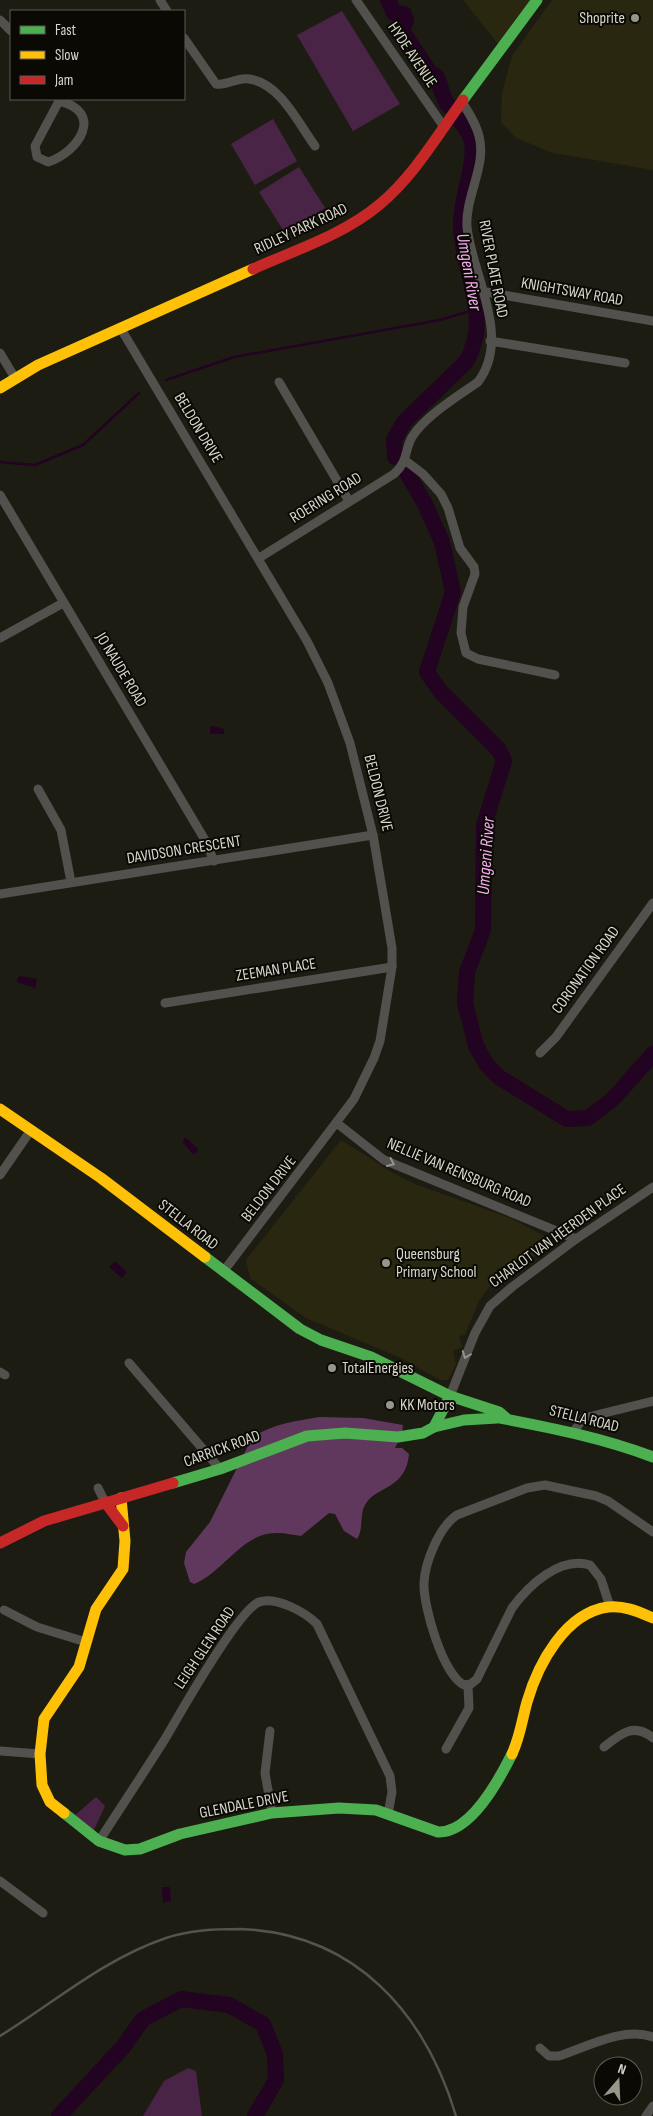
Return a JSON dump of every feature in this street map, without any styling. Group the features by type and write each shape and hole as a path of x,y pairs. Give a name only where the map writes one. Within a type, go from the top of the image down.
{"street":[{"name":"HYDE AVENUE","path":"356,0 444,126"},
{"name":"RIDLEY PARK ROAD","path":"0,388 15,378 61,355 347,227 363,217 379,205 404,181 537,0"},
{"path":"0,20 10,30"},
{"path":"185,39 216,84 220,85 248,78 266,85 277,93 315,146"},
{"path":"58,100 79,112 84,119 84,132 76,144 67,152 48,162 37,156 35,146 58,100"},
{"name":"RIVER PLATE ROAD","path":"406,461 412,438 420,426 478,382 485,372 490,358 486,292 470,246 467,224 469,200 480,155 480,138 474,122 462,102"},
{"name":"KNIGHTSWAY ROAD","path":"486,292 653,321"},
{"name":"BELDON DRIVE","path":"121,329 259,558 307,641 328,683 350,743 373,835 392,948 392,968 385,1017 374,1058 354,1099 338,1124 223,1272"},
{"path":"490,341 625,363"},
{"path":"0,353 15,378"},
{"path":"279,382 349,500"},
{"path":"406,461 423,474 441,494 448,508 460,548 474,567 475,574 463,607 461,624 461,633 466,653 478,659 555,675"},
{"name":"ROERING ROAD","path":"259,558 349,500 394,474 406,461"},
{"name":"JO NAUDE ROAD","path":"0,496 205,840 214,861"},
{"path":"0,638 63,603"},
{"path":"38,789 61,830 70,882"},
{"name":"DAVIDSON CRESCENT","path":"0,894 373,835"},
{"name":"CORONATION ROAD","path":"540,1053 556,1037 653,903"},
{"name":"ZEEMAN PLACE","path":"165,1003 392,968"},
{"name":"STELLA ROAD","path":"0,1109 101,1178 300,1329 321,1340 361,1355 368,1363 449,1399 502,1418 574,1432 616,1443 653,1457"},
{"name":"NELLIE VAN RENSBURG ROAD","path":"338,1124 384,1160 576,1239"},
{"path":"0,1175 31,1130"},
{"name":"CHARLOT VAN HEERDEN PLACE","path":"449,1399 475,1333 490,1306 576,1239 653,1187"},
{"path":"129,1363 220,1469"},
{"path":"434,1426 449,1399"},
{"path":"574,1432 584,1418 653,1401"},
{"name":"CARRICK ROAD","path":"0,1543 44,1521 220,1469 307,1436 345,1433 404,1436 423,1433 434,1426 464,1420 502,1418"},
{"path":"468,1686 461,1684 455,1679 442,1660 424,1590 425,1572 432,1553 443,1529 450,1520 527,1488 545,1485 596,1496 616,1506 653,1532"},
{"path":"98,1488 105,1502 124,1528"},
{"name":"GLENDALE DRIVE","path":"121,1498 125,1555 122,1569 96,1609 79,1666 46,1715 40,1754 42,1785 50,1802 98,1841 125,1850 140,1849 180,1834 272,1813 346,1808 376,1810 438,1832 448,1833 458,1829 467,1822 517,1745 528,1696 551,1648 565,1630 590,1612 610,1607 630,1608 653,1618"},
{"path":"468,1686 477,1678 515,1604 542,1578 561,1566 573,1563 590,1565 601,1579 610,1607"},
{"name":"LEIGH GLEN ROAD","path":"98,1841 165,1739 213,1658 251,1607 262,1602 272,1601 301,1612 317,1624 390,1776 392,1792 388,1814"},
{"path":"4,1610 37,1627 86,1642"},
{"path":"446,1749 469,1708 468,1686"},
{"path":"604,1748 623,1732 631,1730 644,1731 653,1738"},
{"path":"270,1731 264,1772 272,1813"},
{"path":"0,1751 40,1754"},
{"path":"0,1881 43,1913"},
{"path":"540,2048 549,2056 559,2056 624,2034 642,2034 653,2037"},
{"path":"646,2116 653,2106"}],"shaded area":[{"path":"463,0 532,0 499,45"},
{"path":"552,0 653,0 653,170 553,153 516,138 501,122 502,93 512,56"},
{"path":"342,11 400,104 353,131 297,35"},
{"path":"273,119 297,161 255,185 231,144"},
{"path":"299,167 325,208 285,233 259,192"},
{"path":"210,727 224,729 224,734 210,734"},
{"path":"20,976 37,979 35,988 17,982"},
{"path":"184,1138 188,1139 198,1149 197,1153 193,1154 183,1143"},
{"name":"Queensburg Primary School","path":"341,1140 393,1173 415,1184 510,1218 552,1240 512,1275 508,1267 497,1268 497,1277 479,1301 465,1335 459,1336 462,1347 453,1351 456,1364 448,1380 440,1380 401,1358 306,1318 250,1278 246,1260"},
{"path":"115,1261 127,1272 122,1278 109,1267"},
{"path":"319,1417 363,1418 403,1425 402,1433 395,1448 402,1448 409,1454 407,1466 396,1481 376,1494 365,1505 357,1539 344,1531 335,1514 329,1513 301,1536 278,1533 266,1534 254,1539 244,1545 204,1579 194,1584 190,1582 184,1563 186,1552 210,1522 252,1438 275,1426"},
{"path":"96,1797 105,1806 93,1832 74,1816"},
{"path":"162,1887 170,1887 171,1901 163,1903"},
{"path":"188,2068 196,2071 202,2116 143,2116 164,2081"}],"waterway":[{"name":"Umgeni River","path":"388,0 394,13 404,14 406,20 402,31 431,74 436,76 448,105"},
{"name":"Umgeni River","path":"395,457 394,440 404,422 466,362 474,345 477,328 476,310 462,241 461,223 473,151 470,137 459,120"},
{"path":"166,380 234,357 440,320 477,309"},
{"path":"0,462 35,465 83,445 139,393"},
{"name":"Umgeni River","path":"408,475 425,504 442,542 453,592 427,672 440,691 499,750 504,761 484,825 483,930 467,972 465,1003 476,1046 487,1065 500,1078 567,1119 588,1118 613,1099 653,1054"},
{"path":"59,2116 123,2047 143,2019 181,1999 229,2005 263,2024 275,2054 276,2080 255,2116"}],"railway":[{"path":"0,2036 101,1969 122,1957 166,1938 193,1932 221,1929 240,1929 281,1934 318,1945 351,1963 380,1985 404,2013 425,2044 443,2079 456,2116"}],"traffic: fast":[{"path":"463,100 537,0"},
{"path":"205,1257 300,1329 321,1340 371,1357 450,1396 499,1412 506,1418"},
{"path":"173,1483 220,1469 307,1436 345,1433 398,1437 423,1433 434,1427 450,1396"},
{"path":"434,1427 464,1420 497,1418"},
{"path":"500,1418 596,1439 653,1457"},
{"path":"64,1813 99,1841 125,1850 140,1849 180,1834 272,1813 339,1808 376,1810 438,1832 450,1830 462,1824 472,1815 492,1790 512,1754"}],"traffic: slow":[{"path":"0,388 38,365 253,269"},
{"path":"0,1109 101,1178 205,1257"},
{"path":"64,1813 50,1802 42,1785 40,1754 44,1719 79,1667 96,1609 123,1569 125,1541 121,1498"},
{"path":"512,1754 538,1672 546,1657 566,1630 579,1619 593,1611 608,1607 626,1608 653,1618"}],"traffic: jam":[{"path":"253,269 350,225 379,205 414,169 463,100"},
{"path":"0,1543 44,1521 173,1483"},
{"path":"105,1502 123,1526"}],"place":[{"name":"Shoprite","path":"635,18"},
{"name":"Queensburg Primary School","path":"386,1263"},
{"name":"TotalEnergies","path":"332,1368"},
{"name":"KK Motors","path":"390,1405"}]}
